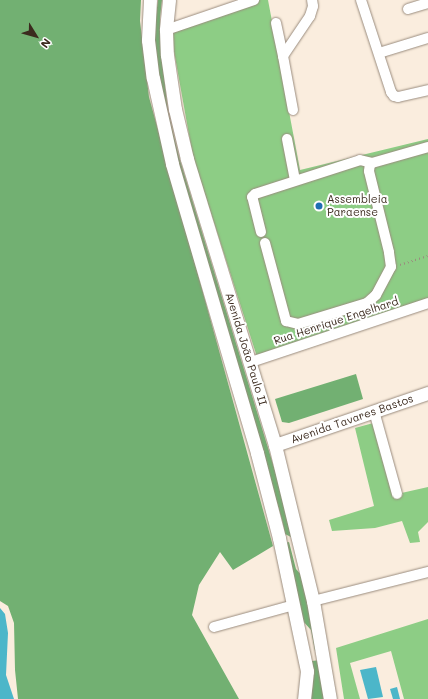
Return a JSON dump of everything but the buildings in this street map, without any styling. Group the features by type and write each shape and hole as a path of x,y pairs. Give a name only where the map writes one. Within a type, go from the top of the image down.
{"main road":[{"name":"Avenida João Paulo II","path":"150,0 148,28 149,56 172,164 257,453 279,538 307,671 304,699"},
{"name":"Avenida João Paulo II","path":"169,0 166,30 169,74 187,160 251,362 275,445 313,601 330,699"},
{"name":"Avenida Tavares Bastos","path":"275,445 428,393"},
{"path":"279,538 286,536 290,539 297,565 304,568"},
{"path":"298,623 305,627 312,652 317,655 323,653"}],"street":[{"path":"166,30 230,3 254,0"},
{"path":"282,56 310,16 313,6 312,0"},
{"path":"361,0 388,85 394,96 404,96 428,90"},
{"path":"408,9 428,3"},
{"path":"276,23 293,110"},
{"path":"379,53 428,38"},
{"path":"286,139 295,180"},
{"path":"262,232 253,195 360,160 372,163 428,147"},
{"path":"264,243 286,321 290,324 298,324 367,303 376,294 391,267 389,252 369,171 370,164 372,163"},
{"name":"Rua Henrique Engelhard","path":"251,362 428,303"},
{"path":"374,411 397,494"},
{"path":"313,601 428,572"},
{"path":"214,626 294,605"}],"path":[{"path":"391,267 428,256"}],"green space":[{"path":"0,0 141,0 140,21 149,97 273,546 233,570 220,552 199,585 192,615 239,699 18,699 15,670 14,623 8,606 0,601"},
{"path":"158,0 162,0 160,18 161,49 168,112 179,157 280,487 291,537 285,534 192,215 163,107 153,38"},
{"name":"Assembleia Paraense","path":"260,0 268,0 300,170 428,139 428,303 258,360 193,157 170,29"},
{"path":"356,374 363,399 289,423 282,422 275,399"},
{"path":"377,422 397,494 428,487 428,522 418,532 420,542 410,543 402,521 375,528 332,531 329,520 374,506 355,428"},
{"path":"289,542 296,569 303,577 320,651 315,651 311,630 302,620 285,543"},
{"path":"428,619 428,699 404,699 391,651 350,663 360,699 344,699 336,648"},
{"path":"320,660 325,699 310,699 313,684 312,661"}],"water":[{"path":"0,608 5,614 8,633 6,675 14,699 0,699"},
{"path":"376,667 383,697 368,699 360,670"},
{"path":"397,687 400,699 393,699 390,689"}],"place":[{"name":"Assembleia Paraense","path":"319,206"}]}
